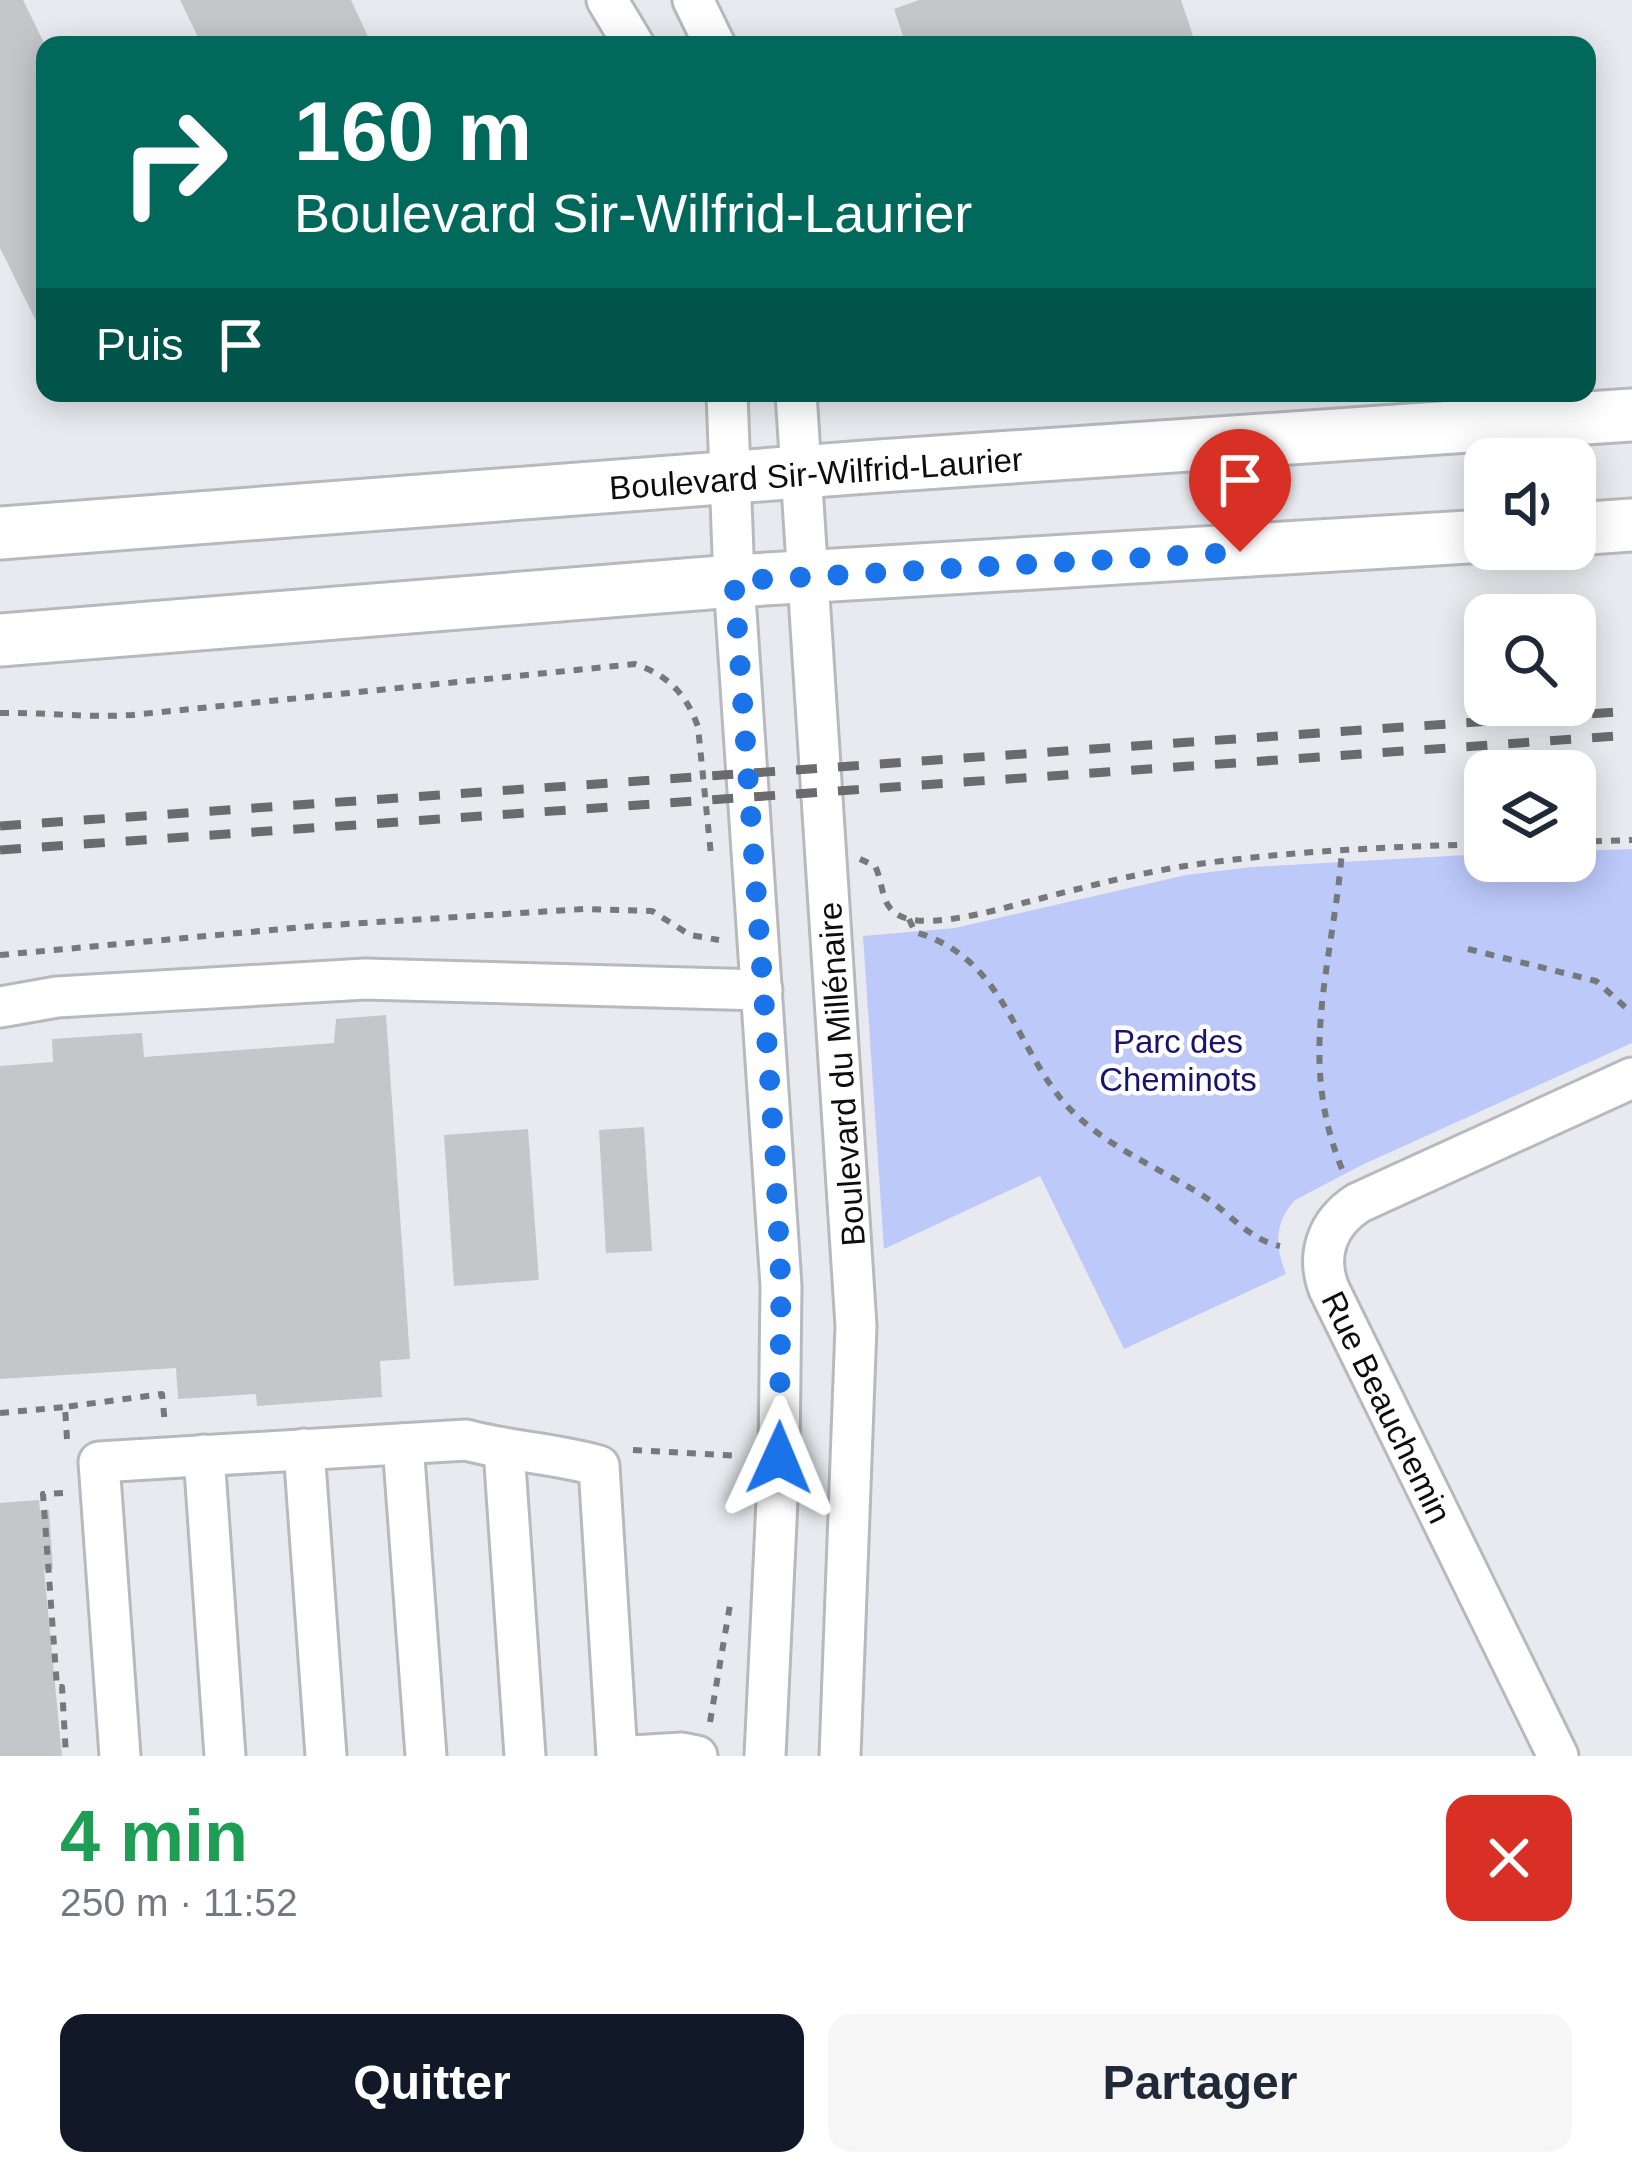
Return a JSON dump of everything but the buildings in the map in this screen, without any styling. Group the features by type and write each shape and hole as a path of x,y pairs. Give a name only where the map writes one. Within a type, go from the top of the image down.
{"main road":[{"name":"Boulevard Sir-Wilfrid-Laurier","path":"0,533 1632,415"},
{"path":"1596,528 1632,525"},
{"path":"0,640 734,581 1464,537"}],"street":[{"path":"607,0 629,36"},
{"path":"693,0 711,36"},
{"path":"727,402 734,581 775,1155 781,1330 779,1480 765,1756"},
{"name":"Boulevard du Millénaire","path":"797,402 856,1325 840,1756"},
{"path":"0,1007 57,997 365,979 762,990"},
{"name":"Rue Beauchemin","path":"1558,1756 1329,1289 1323,1256 1328,1234 1349,1208 1632,1078"},
{"path":"120,1756 99,1462 466,1440 504,1450 559,1454 599,1466 617,1756"},
{"path":"404,1444 427,1756"},
{"path":"304,1449 326,1756"},
{"path":"504,1450 525,1756"},
{"path":"204,1455 225,1756"},
{"path":"632,1756 682,1753 703,1740"}],"path":[{"path":"0,713 131,715 635,664 668,680 692,711 698,727 712,868"},
{"path":"1596,841 1632,840"},
{"path":"908,919 988,911 1112,879 1198,864 1464,845"},
{"path":"1342,851 1317,1054 1320,1099 1342,1169"},
{"path":"854,859 875,866 887,905 908,919 915,932 939,939 975,963 1043,1073 1085,1124 1207,1198 1262,1242 1280,1246"},
{"path":"0,955 338,924 584,909 652,911 690,935 718,940"},
{"path":"1468,950 1596,981 1632,1012"},
{"path":"0,1413 65,1407"},
{"path":"739,1477 740,1435"},
{"path":"703,1740 733,1587"}],"green space":[{"name":"Parc des Cheminots","path":"1632,849 1632,1043 1295,1200 1278,1235 1286,1274 1124,1349 1040,1176 884,1249 863,936 955,928 1186,875 1252,867 1464,855 1464,882 1596,882 1596,850"}],"railway":[{"path":"0,826 1632,711"},
{"path":"0,850 1632,735"}],"route":[{"path":"779,1458 781,1286 775,1155 734,581 1240,552"}]}
